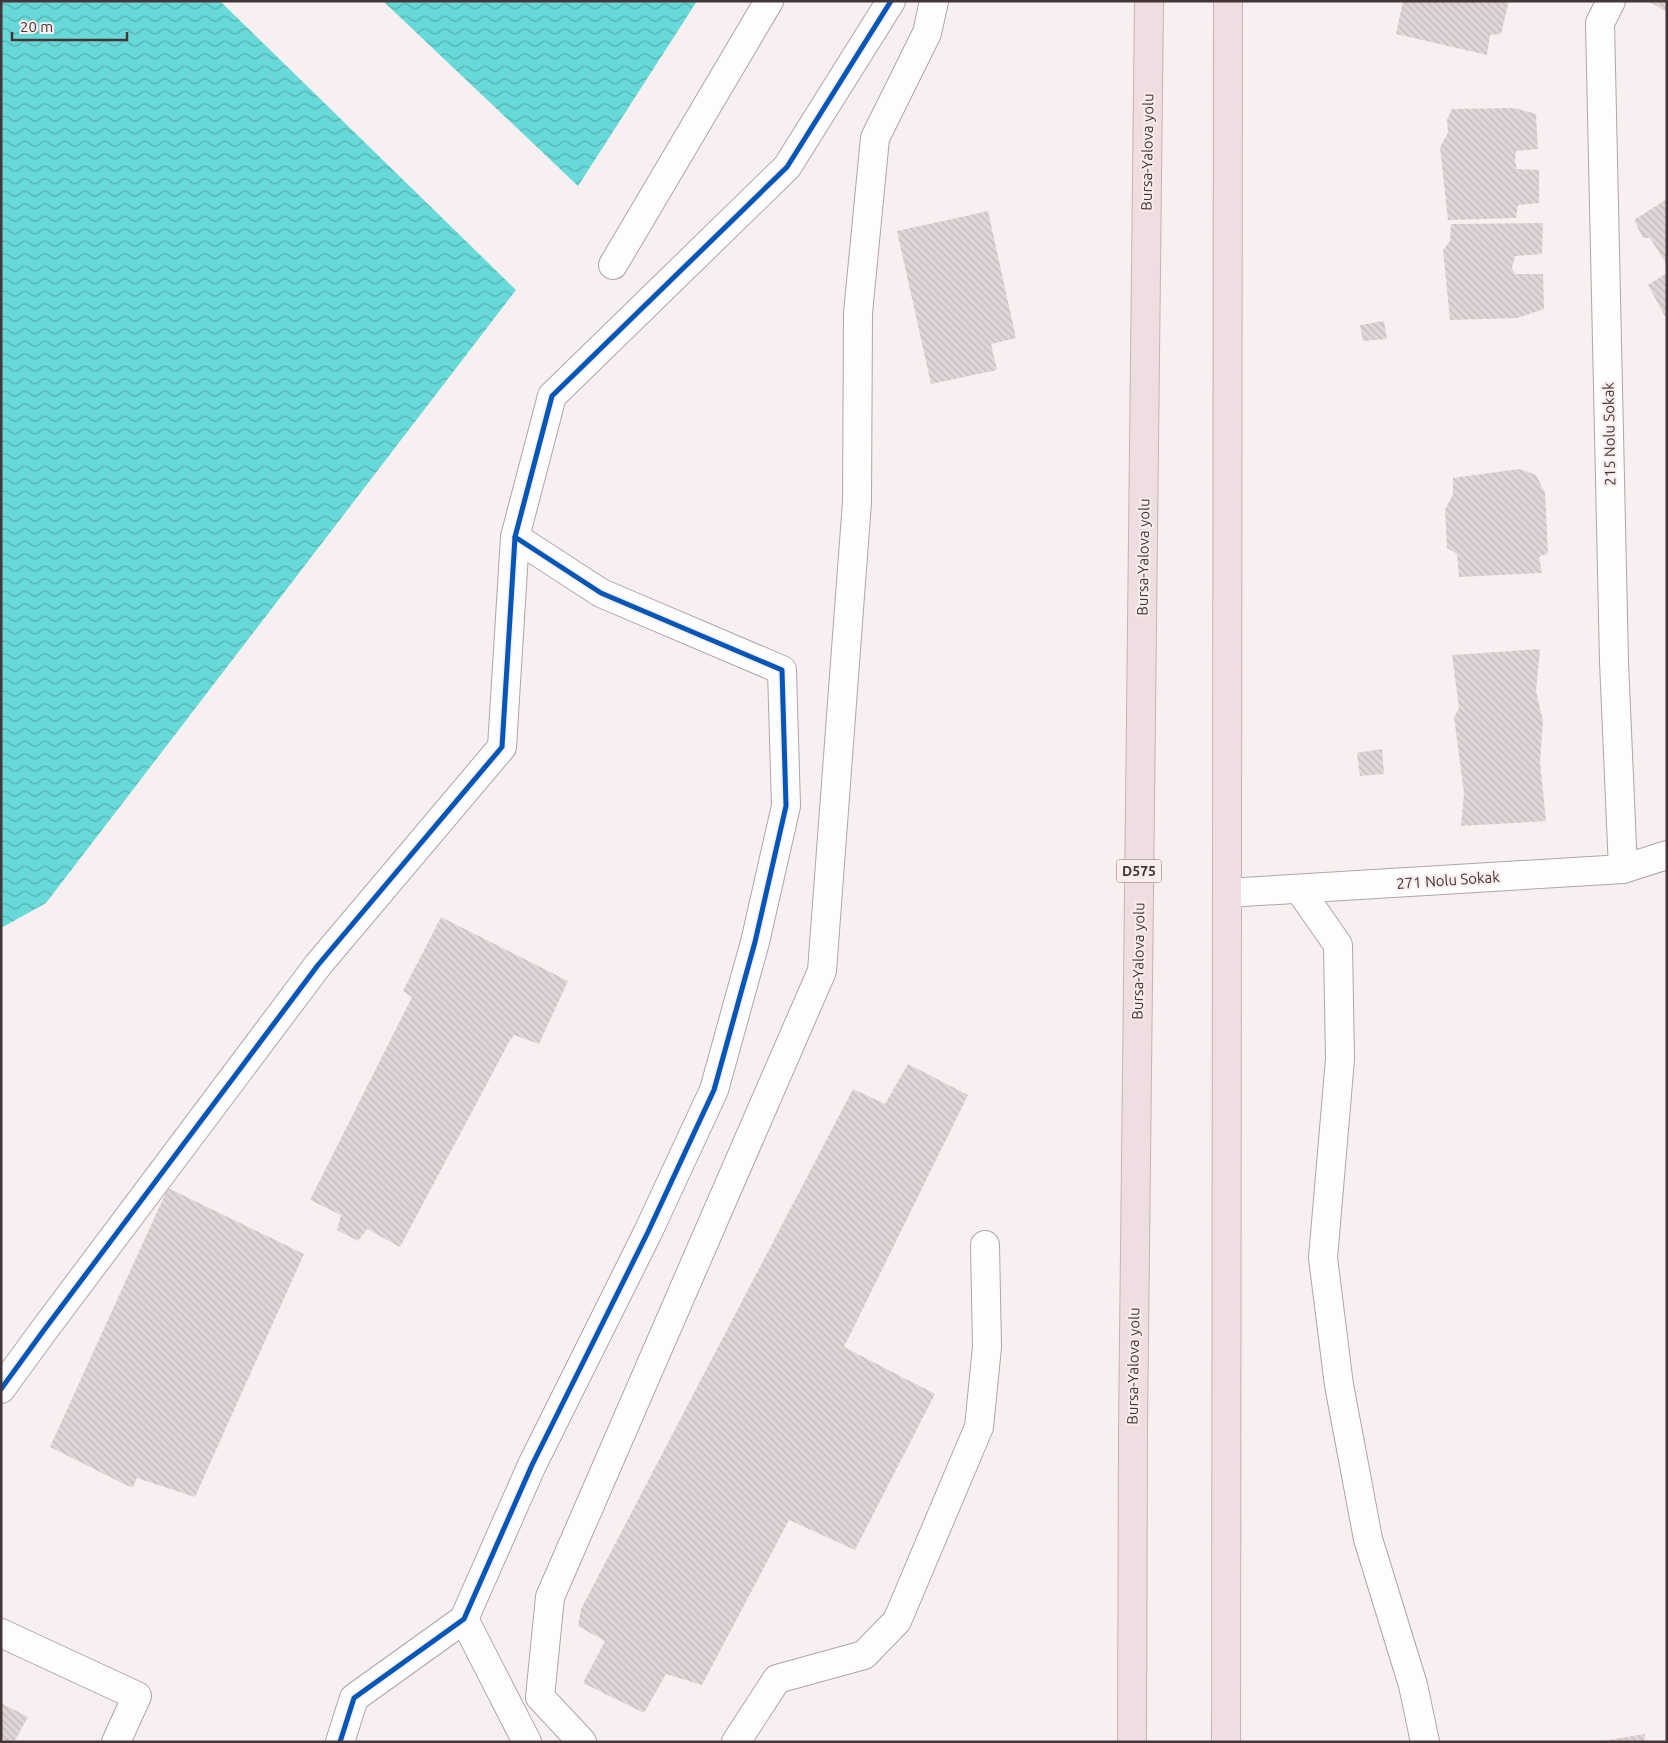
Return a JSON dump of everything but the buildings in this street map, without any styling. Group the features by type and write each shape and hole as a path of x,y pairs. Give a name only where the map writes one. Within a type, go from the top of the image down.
{"highway":[{"name":"Bursa-Yalova yolu","path":"1132,1742 1133,1429 1149,1"},
{"path":"1226,1742 1228,1"}],"street":[{"path":"613,265 769,1"},
{"path":"1,1389 318,964 502,747 515,537 552,396 787,167 892,1"},
{"path":"582,1742 540,1697 550,1597 822,971 858,502 858,313 875,138 927,33 934,1"},
{"name":"215 Nolu Sokak","path":"1611,1 1600,23 1614,662 1623,869"},
{"path":"340,1742 354,1698 464,1619 532,1465 648,1232 714,1090 755,942 786,806 782,670 601,593 515,537"},
{"name":"271 Nolu Sokak","path":"1227,893 1623,869 1667,855"},
{"path":"1299,889 1338,945 1340,1059 1323,1258 1339,1385 1368,1539 1413,1685 1425,1742"},
{"path":"736,1742 777,1680 864,1655 897,1621 979,1427 987,1347 985,1245"},
{"path":"464,1619 527,1742"},
{"path":"1,1634 138,1696 116,1742"}],"water":[{"path":"1,1 220,1 516,290 46,903 1,928"},
{"path":"383,1 697,1 578,186"}],"cycle path":[{"path":"340,1742 354,1698 464,1619 532,1465 648,1232 714,1090 755,942 786,806 782,670 601,593 515,537 552,396 787,167 891,1"},
{"path":"1,1389 318,965 502,747 515,537"}]}
